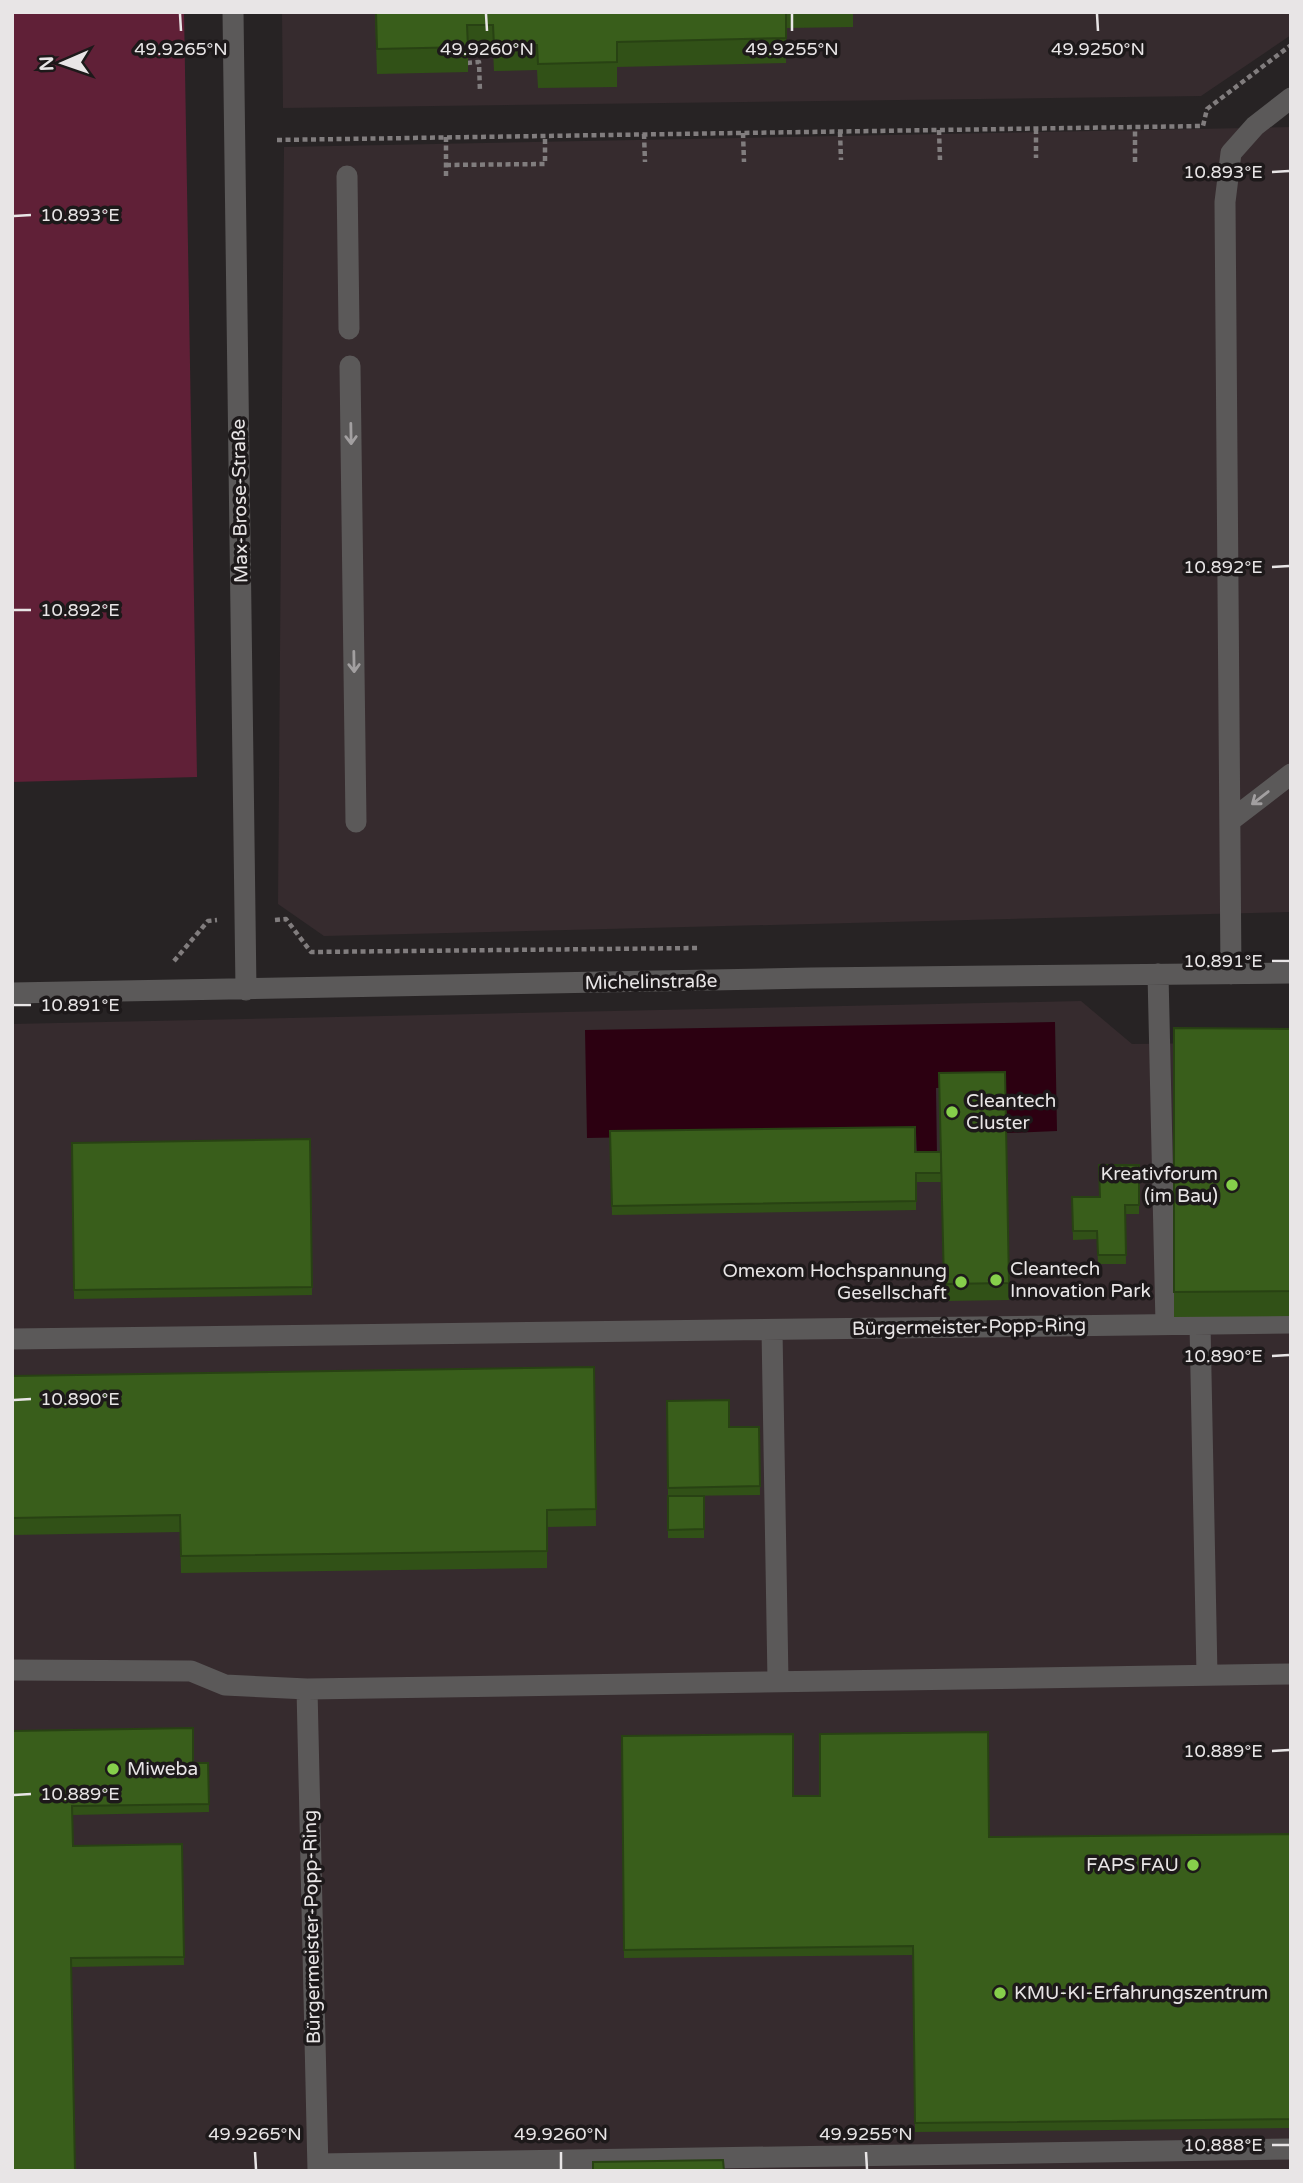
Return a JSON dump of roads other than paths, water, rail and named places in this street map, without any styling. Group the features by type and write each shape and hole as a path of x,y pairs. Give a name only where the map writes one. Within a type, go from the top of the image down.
{"street":[{"name":"Max-Brose-Straße","path":"233,12 246,990"},
{"path":"1231,974 1225,202 1231,153 1255,126 1291,99"},
{"path":"347,176 349,329"},
{"path":"350,366 356,822"},
{"path":"1230,821 1291,774"},
{"name":"Michelinstraße","path":"12,993 811,978 1291,973"},
{"path":"1158,974 1166,1324"},
{"name":"Bürgermeister-Popp-Ring","path":"12,1339 1291,1323"},
{"path":"1200,1324 1207,1675"},
{"path":"772,1330 778,1681"},
{"path":"12,1670 191,1671 225,1685 307,1689 1291,1674"},
{"name":"Bürgermeister-Popp-Ring","path":"307,1689 318,2168 1291,2149"}],"place":[{"name":"Cleantech Cluster","path":"952,1112"},
{"name":"Kreativforum (im Bau)","path":"1232,1185"},
{"name":"Cleantech Innovation Park","path":"996,1280"},
{"name":"Omexom Hochspannung Gesellschaft","path":"961,1282"},
{"name":"Miweba","path":"113,1769"},
{"name":"FAPS FAU","path":"1193,1865"},
{"name":"KMU-KI-Erfahrungszentrum","path":"1000,1993"}]}
